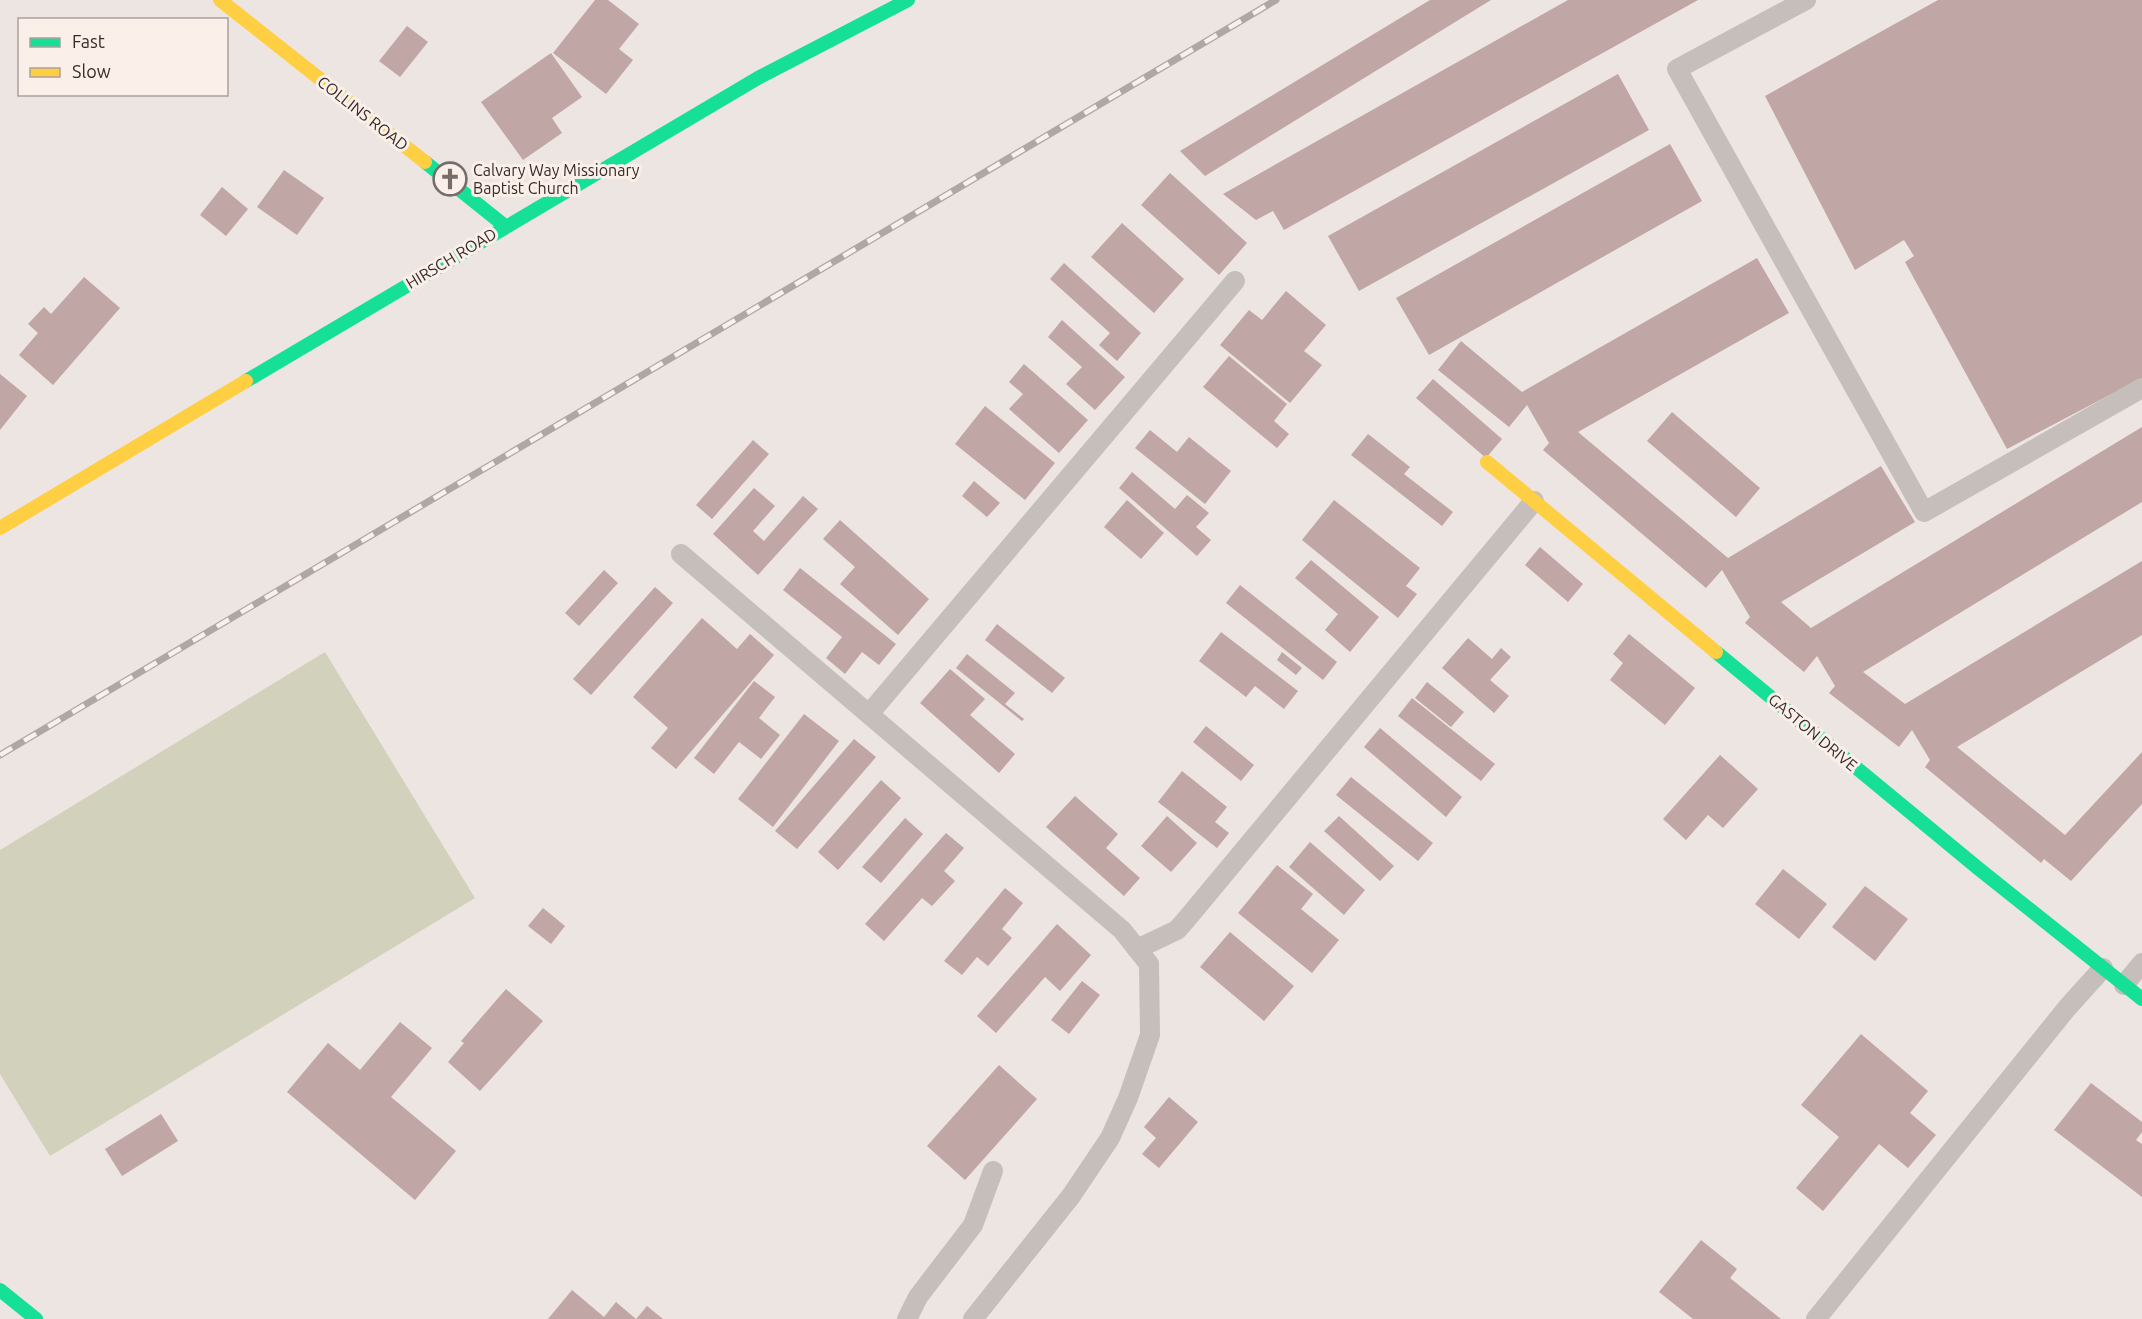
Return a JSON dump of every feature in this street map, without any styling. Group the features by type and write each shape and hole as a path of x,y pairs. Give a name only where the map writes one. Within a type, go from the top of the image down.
{"street":[{"name":"COLLINS ROAD","path":"220,0 505,226"},
{"name":"HIRSCH ROAD","path":"0,528 505,226 758,78 908,0"},
{"name":"GASTON DRIVE","path":"1487,462 1978,869 2142,999"},
{"path":"0,1290 36,1319"}],"lane":[{"path":"1806,0 1677,69 1924,512 2142,388"},
{"path":"869,714 1235,281"},
{"path":"1137,949 1177,930 1185,921 1534,501"},
{"path":"681,554 1122,930 1149,964 1150,1035 1128,1098 1110,1138 1071,1196 973,1319"},
{"path":"2124,985 2142,963"},
{"path":"1816,1319 2059,1017 2103,968"},
{"path":"907,1319 918,1297 973,1225 993,1171"}],"green space":[{"path":"325,652 475,898 50,1156 0,1074 0,850"}],"building":[{"path":"595,0 608,0 639,24 619,49 633,60 606,94 553,53"},
{"path":"1430,0 1491,0 1205,176 1180,151"},
{"path":"1568,0 1698,0 1284,230 1273,211 1256,220 1223,194"},
{"path":"1938,0 2142,0 2142,378 2007,449 1905,262 1914,256 1904,240 1855,270 1765,96"},
{"path":"407,26 428,42 400,77 379,61"},
{"path":"551,53 582,97 552,118 562,133 523,160 481,102"},
{"path":"1618,74 1649,130 1359,291 1328,236"},
{"path":"1670,144 1702,201 1429,355 1396,298"},
{"path":"284,170 324,198 297,235 257,207"},
{"path":"1170,173 1247,243 1219,275 1141,205"},
{"path":"222,187 248,209 226,236 200,215"},
{"path":"1122,223 1184,279 1154,313 1091,257"},
{"path":"1757,258 1789,313 1578,432 1728,558 1881,466 1915,522 1781,602 1811,628 2142,427 2142,502 1863,672 1905,704 2142,561 2142,635 1957,747 2065,835 2142,752 2142,804 2071,881 2044,859 2041,863 1925,767 1930,760 1912,730 1899,747 1829,693 1835,686 1817,656 1804,672 1745,623 1750,617 1722,570 1706,588 1543,450 1549,443 1527,405 1509,427 1438,370 1461,341 1522,392"},
{"path":"1064,263 1141,333 1117,361 1099,345 1110,333 1050,279"},
{"path":"84,277 120,308 53,385 19,355 38,333 28,324 44,307 51,314"},
{"path":"1286,291 1326,325 1304,351 1322,365 1290,403 1220,345 1249,310 1262,320"},
{"path":"1062,320 1125,377 1095,410 1066,384 1082,367 1048,337"},
{"path":"1229,356 1287,404 1274,421 1289,434 1277,448 1203,387"},
{"path":"1024,364 1088,420 1059,453 1009,409 1023,394 1009,382"},
{"path":"0,374 27,396 0,430"},
{"path":"1433,379 1502,439 1486,458 1416,398"},
{"path":"985,406 1055,463 1025,500 955,444"},
{"path":"1672,412 1760,488 1736,517 1647,441"},
{"path":"1150,430 1177,452 1189,437 1231,471 1205,504 1135,448"},
{"path":"1368,434 1410,467 1404,474 1453,512 1442,526 1351,455"},
{"path":"753,440 769,454 712,519 696,505"},
{"path":"1132,472 1175,509 1187,495 1209,513 1196,527 1211,540 1197,556 1119,488"},
{"path":"974,481 1000,503 987,517 962,496"},
{"path":"754,488 775,506 753,531 764,541 803,496 818,509 758,575 713,534"},
{"path":"1127,500 1164,533 1141,559 1104,527"},
{"path":"1334,500 1420,568 1406,586 1417,594 1398,618 1302,540"},
{"path":"840,520 929,599 898,635 840,584 855,567 823,539"},
{"path":"1540,547 1583,584 1568,602 1525,565"},
{"path":"1311,560 1379,617 1350,652 1325,630 1338,614 1295,578"},
{"path":"800,568 896,644 879,665 862,652 845,674 826,658 842,637 783,590"},
{"path":"604,570 618,583 579,626 565,613"},
{"path":"1240,585 1337,662 1323,680 1226,603"},
{"path":"655,587 673,603 591,695 573,679"},
{"path":"702,618 737,649 750,634 774,655 676,769 651,748 668,728 633,697"},
{"path":"997,624 1065,678 1052,693 985,640"},
{"path":"1221,632 1298,691 1284,709 1255,686 1246,697 1199,661"},
{"path":"1629,634 1695,688 1665,725 1610,680 1623,663 1613,654"},
{"path":"1468,638 1492,659 1501,648 1511,657 1490,680 1509,696 1494,713 1442,668"},
{"path":"1282,652 1302,668 1296,675 1277,660"},
{"path":"967,654 1015,693 1005,704 1024,719 1022,721 956,668"},
{"path":"950,669 985,699 970,715 1015,754 999,773 920,703"},
{"path":"754,681 775,697 759,718 780,735 761,759 739,742 714,774 694,758"},
{"path":"1427,682 1464,712 1451,727 1415,698"},
{"path":"1412,698 1495,764 1481,781 1398,716"},
{"path":"804,714 839,741 773,827 738,799"},
{"path":"1206,726 1254,765 1241,781 1193,742"},
{"path":"1380,728 1462,797 1446,817 1364,747"},
{"path":"854,739 876,757 797,849 775,831"},
{"path":"1720,755 1758,789 1723,828 1708,815 1686,840 1663,819"},
{"path":"1182,771 1227,807 1215,822 1229,833 1217,848 1158,802"},
{"path":"1351,777 1433,843 1418,861 1336,795"},
{"path":"881,780 901,798 838,870 818,852"},
{"path":"1075,796 1118,834 1106,848 1140,878 1124,896 1046,827"},
{"path":"1167,816 1197,843 1171,872 1141,846"},
{"path":"1339,816 1394,866 1380,881 1324,831"},
{"path":"905,818 923,834 881,883 862,867"},
{"path":"946,833 964,848 944,871 955,881 932,906 922,898 884,941 865,924"},
{"path":"1310,842 1365,890 1344,915 1289,867"},
{"path":"1277,865 1313,894 1301,909 1339,940 1312,973 1238,913"},
{"path":"1783,869 1827,904 1799,939 1755,904"},
{"path":"1865,886 1908,919 1875,961 1832,927"},
{"path":"1005,888 1023,903 1002,929 1012,938 988,966 977,957 962,975 944,961"},
{"path":"543,908 565,926 551,944 528,926"},
{"path":"1057,924 1091,955 1060,991 1045,977 996,1033 977,1016"},
{"path":"1230,932 1294,986 1264,1021 1200,967"},
{"path":"1082,981 1100,995 1069,1034 1051,1020"},
{"path":"506,989 543,1021 480,1091 448,1062 464,1043 461,1041"},
{"path":"400,1022 432,1048 391,1097 456,1151 415,1200 287,1092 328,1043 360,1070"},
{"path":"1861,1034 1928,1091 1910,1113 1936,1135 1908,1168 1879,1144 1823,1211 1796,1188 1839,1137 1801,1105"},
{"path":"999,1065 1037,1099 965,1180 927,1146"},
{"path":"2091,1083 2142,1122 2142,1132 2136,1140 2142,1144 2142,1197 2054,1130"},
{"path":"1169,1097 1198,1122 1159,1168 1142,1154 1156,1138 1144,1127"},
{"path":"161,1114 178,1141 122,1176 105,1149"},
{"path":"1701,1240 1737,1269 1730,1278 1781,1319 1693,1319 1659,1292"},
{"path":"572,1290 604,1317 616,1302 636,1319 548,1319"},
{"path":"647,1306 663,1319 636,1319"}],"railway":[{"path":"0,755 1276,0"}],"traffic: fast":[{"path":"246,381 758,78 908,0"},
{"path":"425,162 505,226"},
{"path":"1716,652 1979,869 2142,999"},
{"path":"0,1290 36,1319"}],"traffic: slow":[{"path":"220,0 425,162"},
{"path":"0,528 246,381"},
{"path":"1487,462 1716,652"}],"place":[{"name":"Calvary Way Missionary Baptist Church","path":"450,179"}]}
